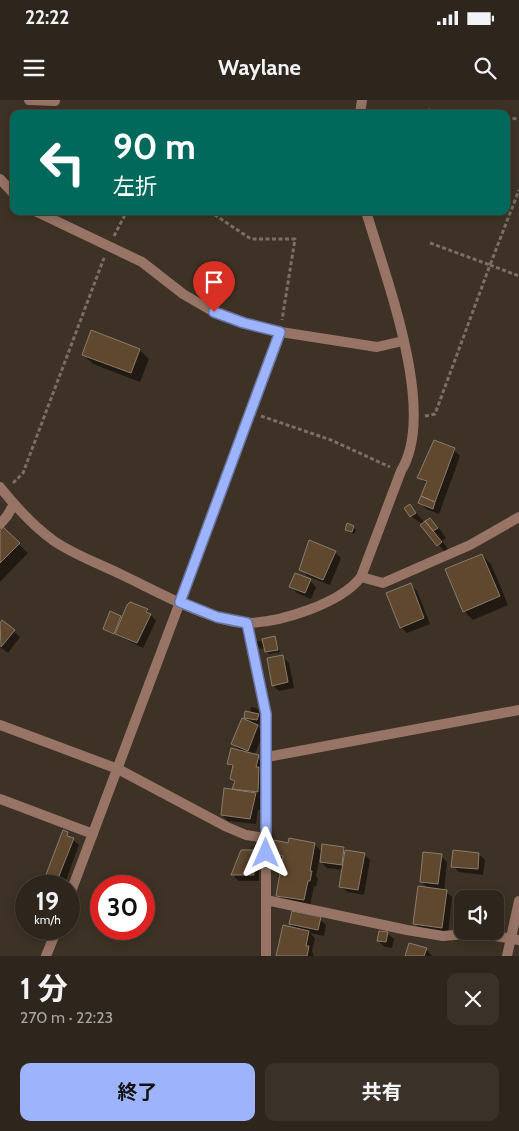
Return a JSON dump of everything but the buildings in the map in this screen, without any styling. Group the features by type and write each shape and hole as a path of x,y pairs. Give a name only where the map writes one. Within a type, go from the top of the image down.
{"street":[{"path":"29,100 55,101"},
{"path":"0,179 10,190"},
{"path":"45,215 142,262 183,294 214,312 244,323 280,332 377,347 403,341"},
{"path":"2,490 14,504 54,541 180,602 217,617 247,623 284,616 331,602 352,588 361,578 401,471 408,460 415,417 413,383 367,215"},
{"path":"77,875 280,332"},
{"path":"0,524 14,504"},
{"path":"361,578 383,583 470,545 519,517"},
{"path":"247,623 266,714 266,956"},
{"path":"267,757 519,710"},
{"path":"0,725 118,768 227,827 246,834 266,838"},
{"path":"0,799 92,834"},
{"path":"266,900 443,936 478,934 515,939"},
{"path":"508,956 515,939 519,901"},
{"path":"46,956 52,940"}],"path":[{"path":"510,213 519,190"},
{"path":"2,490 22,473 109,245 124,215"},
{"path":"214,215 251,239 295,239 280,332"},
{"path":"415,417 435,414 509,215"},
{"path":"430,243 519,276"},
{"path":"251,413 331,440 401,471"}],"route":[{"path":"214,312 244,323 280,332 274,353 180,602 217,617 247,623 266,714 266,853"}]}
